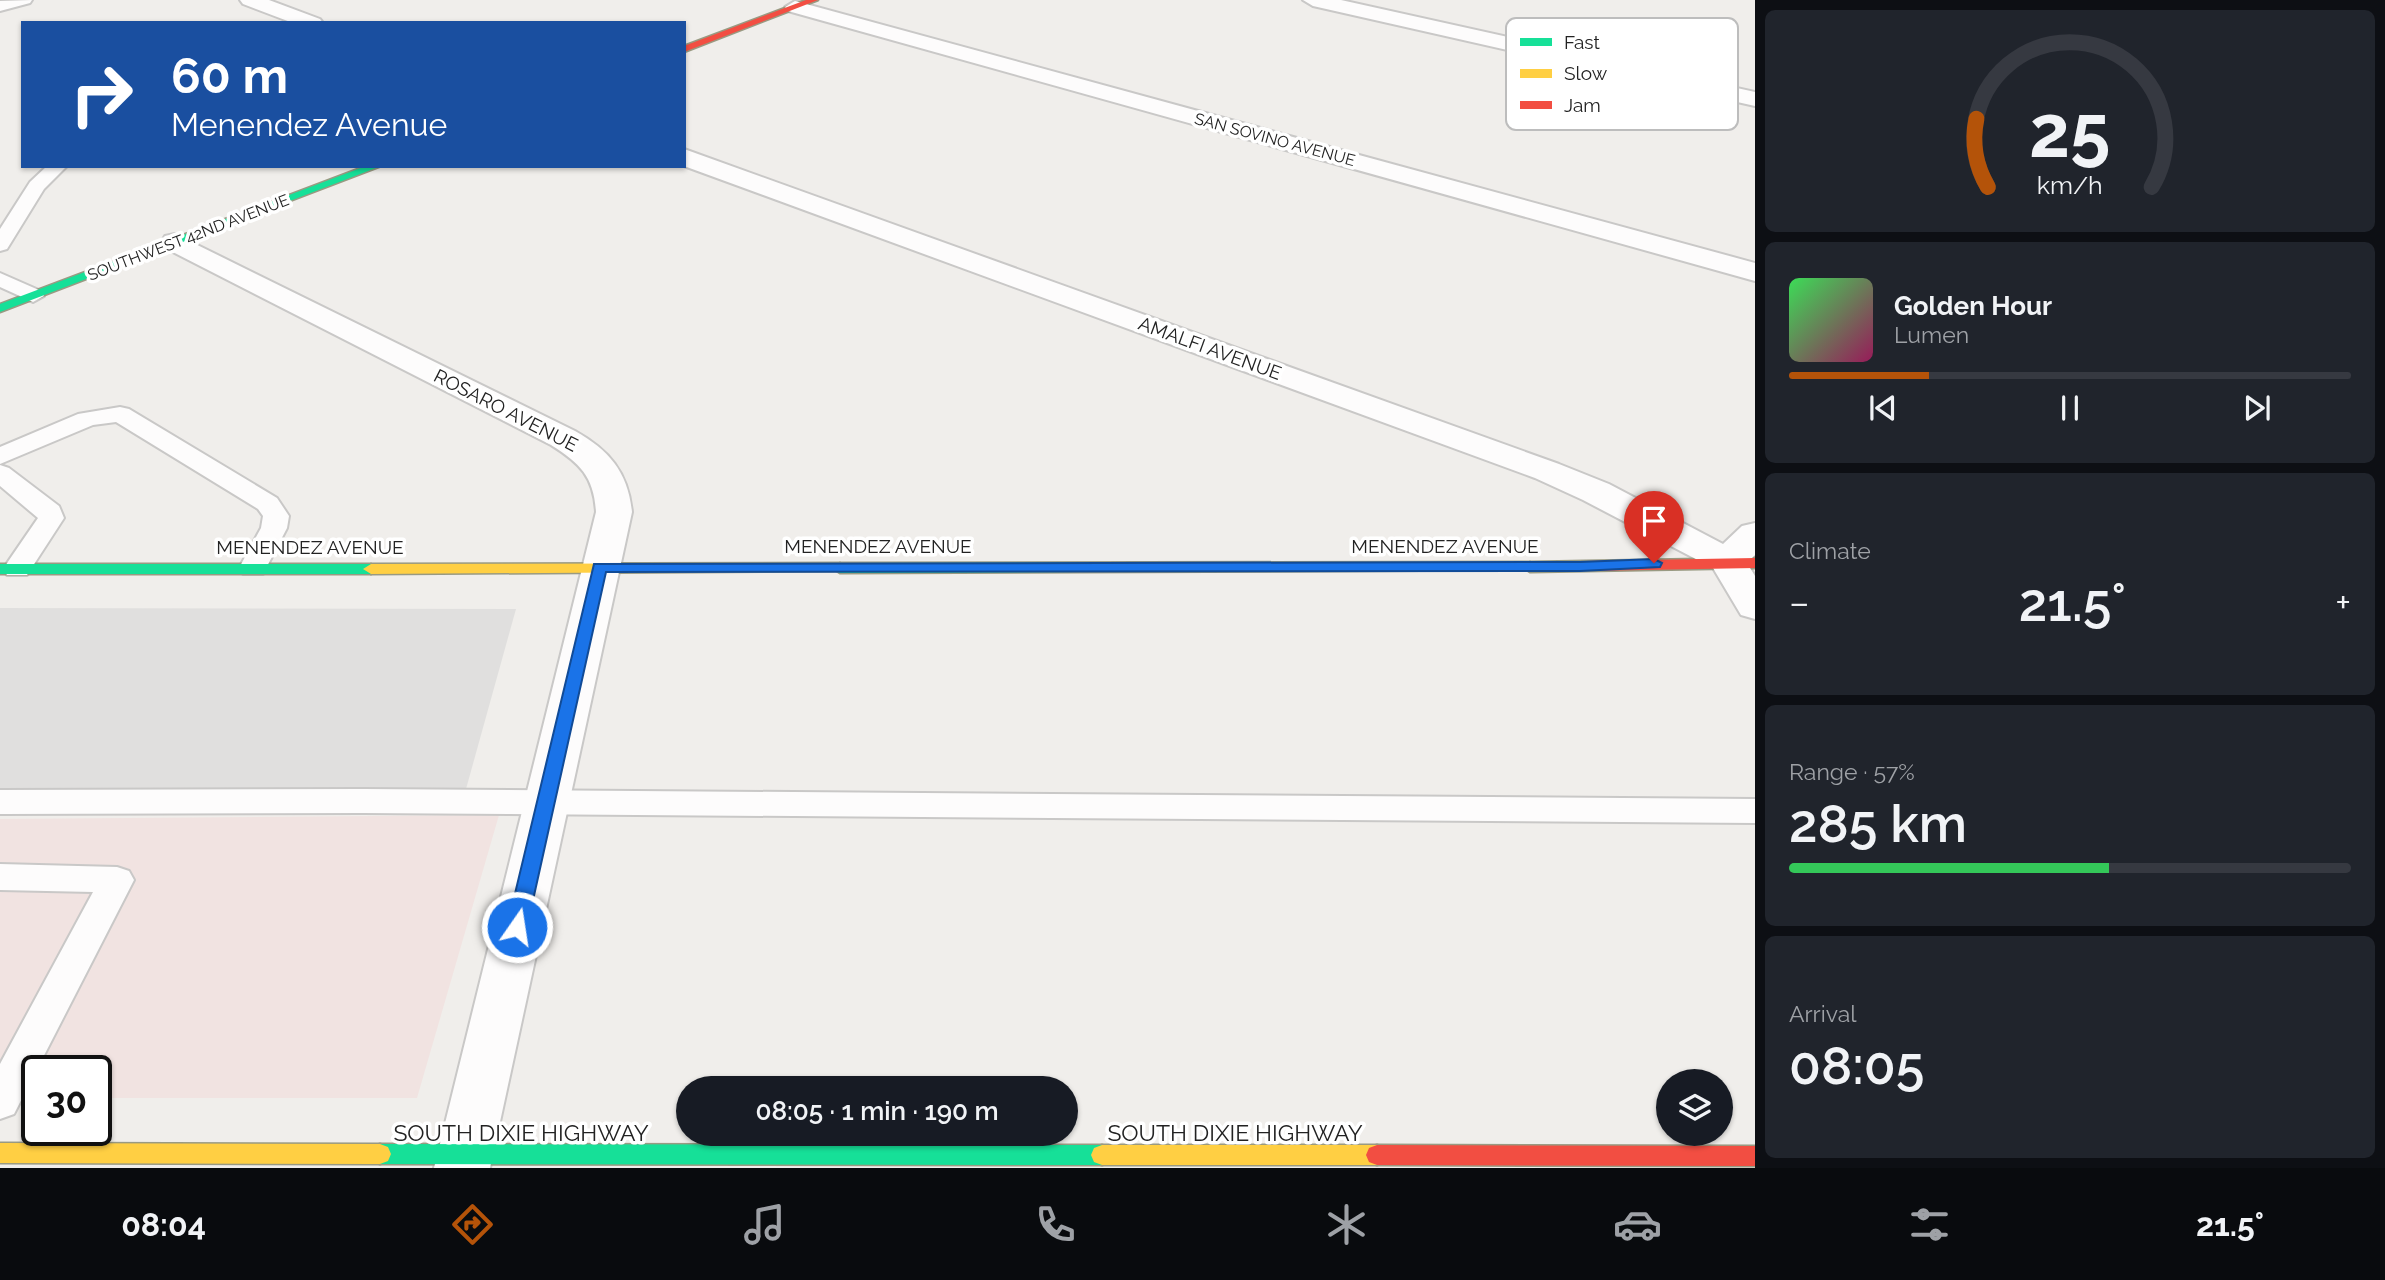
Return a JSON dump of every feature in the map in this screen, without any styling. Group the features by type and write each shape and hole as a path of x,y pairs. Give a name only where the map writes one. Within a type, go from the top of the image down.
{"main road":[{"path":"686,48 805,4"},
{"name":"SOUTHWEST 42ND AVENUE","path":"0,308 371,168"},
{"name":"MENENDEZ AVENUE","path":"8,569 1580,566 1741,562"},
{"name":"SOUTH DIXIE HIGHWAY","path":"0,1153 464,1162 1755,1156"}],"street":[{"path":"1313,0 1506,43"},
{"path":"264,2 308,21"},
{"name":"SAN SOVINO AVENUE","path":"805,4 1755,272"},
{"name":"AMALFI AVENUE","path":"686,158 1546,471 1596,492 1741,562"},
{"name":"ROSARO AVENUE","path":"175,242 584,450 603,469 613,490 614,512 464,1162"},
{"path":"1755,534 1741,562 1755,607"}],"lane":[{"path":"0,6 25,0"},
{"path":"0,245 37,186 56,168"},
{"path":"0,279 33,296"},
{"path":"0,456 87,419 120,414 268,505 276,516 274,528 253,568"},
{"path":"0,473 50,512 51,518 8,569"},
{"path":"0,802 546,802 1755,811"},
{"path":"0,877 117,880 0,1102"}],"shaded area":[{"path":"0,608 516,609 466,789 0,788"},
{"path":"499,815 417,1098 112,1098 112,1055 21,1055 21,1099 0,1099 0,819"}],"traffic: fast":[{"path":"0,308 371,168"},
{"path":"840,568 1530,567"},
{"path":"0,569 371,569"},
{"path":"380,1154 1102,1155"}],"traffic: slow":[{"path":"371,569 840,568"},
{"path":"0,1153 380,1154"},
{"path":"1102,1155 1377,1155"}],"traffic: jam":[{"path":"686,48 814,0"},
{"path":"1530,567 1755,563"},
{"path":"1377,1155 1755,1156"}],"route":[{"path":"517,927 600,567 1580,566 1654,563"}]}
